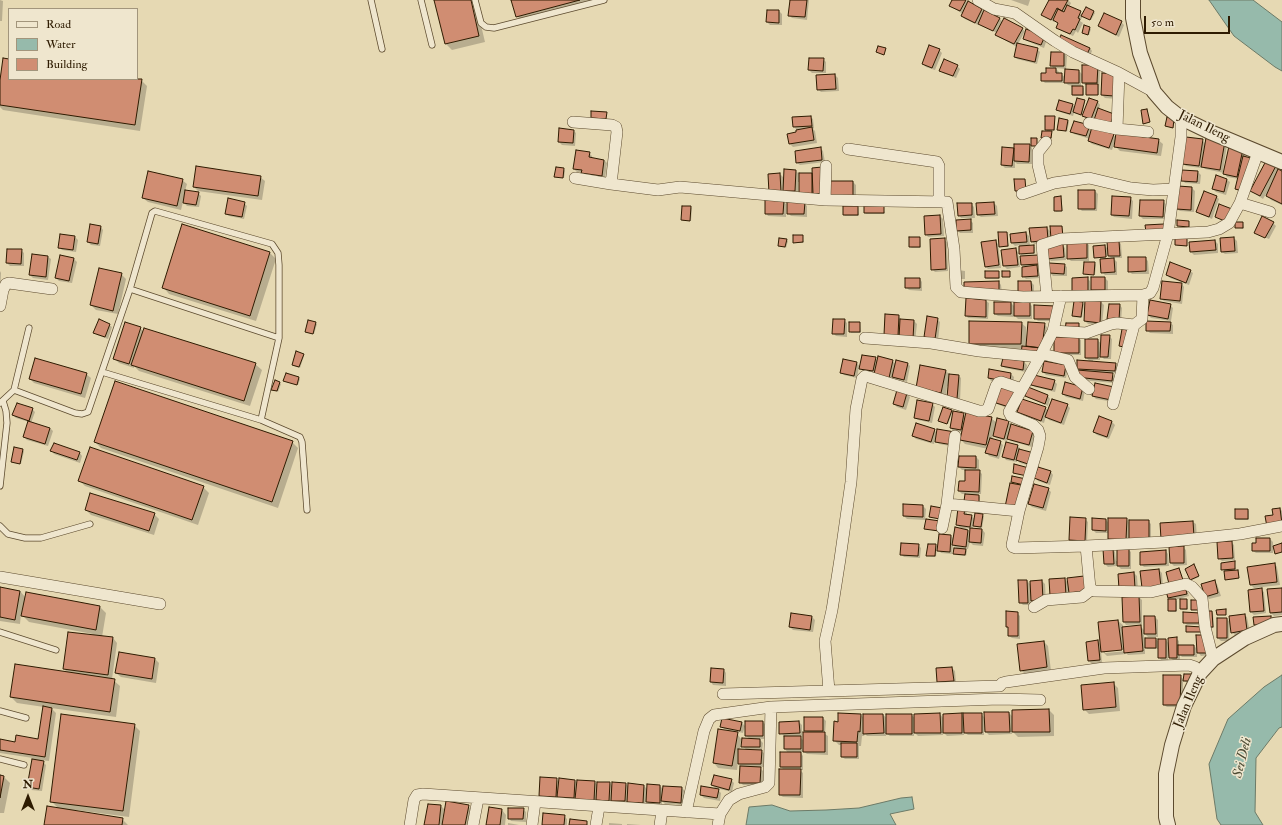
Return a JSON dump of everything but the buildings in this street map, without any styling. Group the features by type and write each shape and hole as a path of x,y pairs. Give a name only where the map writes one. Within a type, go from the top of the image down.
{"street":[{"path":"978,0 994,8 1015,13 1073,52 1119,73 1154,92"},
{"name":"Jalan Ileng","path":"1133,0 1133,18 1140,53 1154,92 1167,107 1181,118 1210,132 1282,162"},
{"path":"1118,129 1119,73"},
{"path":"575,178 658,190 680,187 825,200 947,202 954,249 956,287 959,291 964,293 1023,297 1144,295 1150,292 1153,288 1168,234 1181,138 1181,118"},
{"path":"573,122 612,125 616,127 617,132 610,184"},
{"path":"1089,123 1118,129 1148,132"},
{"path":"1043,186 1038,165 1038,152 1046,142"},
{"path":"848,148 937,162 939,166 939,202"},
{"path":"1047,297 1042,245 1061,239 1208,232 1219,229 1229,223 1240,203 1258,152"},
{"path":"825,200 826,166"},
{"path":"1022,194 1054,183 1089,178 1131,188 1153,190 1174,189"},
{"path":"1240,203 1270,212"},
{"path":"0,306 3,290 6,284 52,289"},
{"path":"1113,404 1134,325 1142,319 1144,295"},
{"path":"1062,296 1053,331 1009,412 1009,414 1033,425 1038,430 1040,436 1019,511 1012,544 1013,547 1086,546 1164,542 1214,538 1282,526"},
{"path":"1053,331 1086,333 1111,324 1118,323 1134,325"},
{"path":"865,338 931,342 986,352 1041,355 1068,360 1075,377 1089,389"},
{"path":"829,691 825,641 832,610 851,482 856,409 862,379 865,376 870,377 979,411 984,411 988,408 998,383 1002,382 1022,389"},
{"path":"942,528 947,504 955,436"},
{"path":"947,504 1019,511"},
{"path":"1086,546 1091,590"},
{"path":"0,577 160,604"},
{"path":"1034,607 1046,600 1082,597 1091,590 1151,592 1189,585 1202,598 1205,628 1213,659"},
{"name":"Jalan Ileng","path":"1168,825 1166,817 1166,774 1172,745 1184,706 1200,673 1213,659 1245,638 1274,625 1282,624"},
{"path":"723,694 1000,686 1002,683 1006,682 1104,668 1189,665 1195,667 1200,673"},
{"path":"999,699 1000,686"},
{"path":"686,812 704,731 709,719 714,715 771,707 999,699 1040,700"},
{"path":"410,825 414,800 417,795 423,794 478,799 686,812 719,820 729,800 739,794 765,787 769,783 771,707"},
{"path":"473,825 478,799"},
{"path":"532,825 536,802"},
{"path":"596,825 599,807"},
{"path":"660,825 662,811"}],"lane":[{"path":"371,0 382,49"},
{"path":"421,0 432,45"},
{"path":"475,0 481,23 486,27 494,28 604,0"},
{"path":"14,390 75,414 88,412 130,289 152,213 155,211 272,244 278,253 279,338 261,420"},
{"path":"130,289 279,338"},
{"path":"0,486 7,423 6,411 1,402 14,390 29,328"},
{"path":"102,372 261,420 300,437 302,442 307,510"},
{"path":"0,526 8,534 24,538 41,538 90,524"},
{"path":"0,632 56,650"},
{"path":"0,711 26,718"},
{"path":"0,759 24,765"}],"water":[{"path":"1209,0 1253,0 1282,22 1282,71 1234,36"},
{"name":"Sei Deli","path":"1282,675 1282,727 1279,728 1256,758 1255,812 1263,825 1221,825 1217,819 1209,764 1228,719 1264,687"},
{"path":"912,797 914,809 890,814 896,825 746,825 749,807 772,805 790,811 859,808 901,798"}]}
